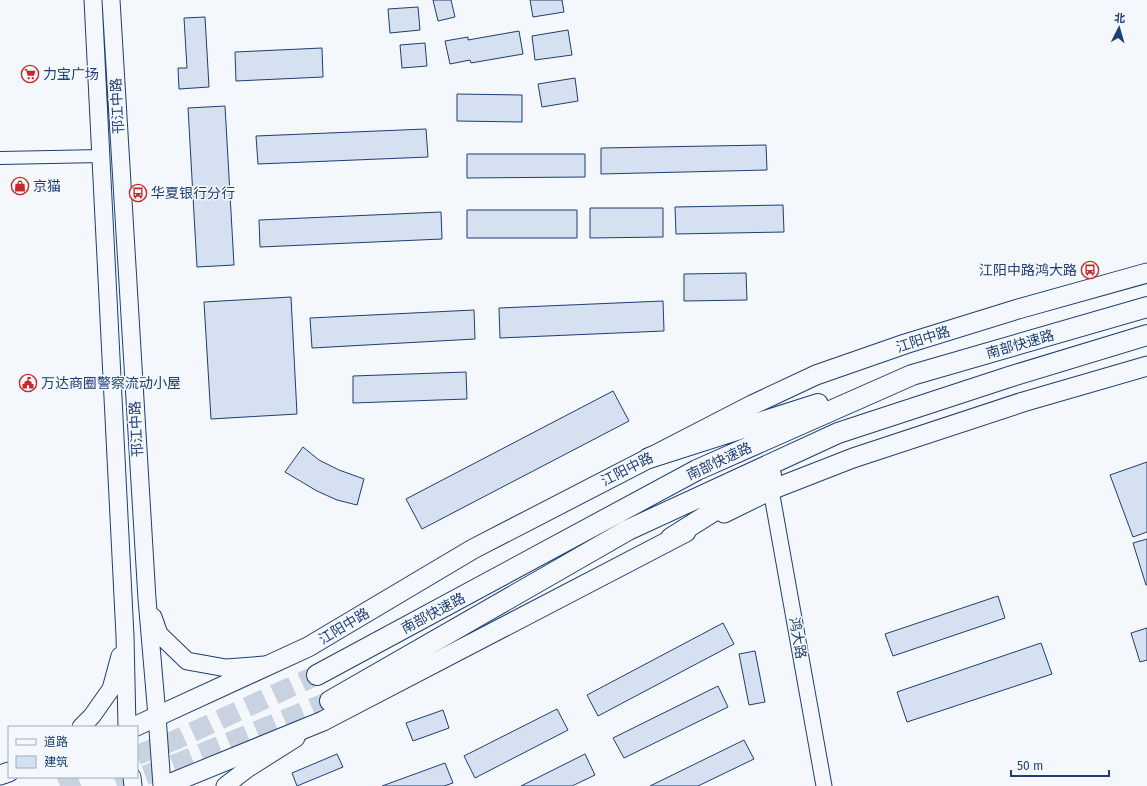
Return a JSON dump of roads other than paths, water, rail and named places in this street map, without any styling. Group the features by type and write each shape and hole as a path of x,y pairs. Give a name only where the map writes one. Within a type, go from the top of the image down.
{"highway":[{"name":"南部快速路","path":"317,676 697,470 912,375 1147,307"},
{"name":"南部快速路","path":"330,701 628,530 838,433 1009,377 1147,336"},
{"path":"649,458 912,375"},
{"path":"671,538 838,433"}],"main road":[{"name":"邗江中路","path":"93,0 126,636 127,726"},
{"name":"邗江中路","path":"111,0 147,599 163,786"},
{"name":"江阳中路","path":"136,726 308,647 473,549 752,404 816,375 905,344 1011,311 1147,273"},
{"path":"225,786 247,769 323,721 671,538 771,490 853,458 1016,404 1147,366"},
{"path":"147,599 159,634 187,661 226,668 271,665"},
{"path":"82,726 92,716 111,689 126,636"},
{"path":"163,786 323,721"}],"street":[{"path":"0,158 102,156"},
{"name":"鸿大路","path":"771,490 824,786"}],"tunnel":[{"path":"138,755 173,741 317,675"},
{"path":"117,786 178,763 330,701"},
{"path":"60,786 80,778"}],"place":[{"name":"力宝广场","path":"30,74"},
{"name":"京猫","path":"20,186"},
{"name":"华夏银行分行","path":"138,193"},
{"name":"江阳中路鸿大路","path":"1090,270"},
{"name":"万达商圈警察流动小屋","path":"28,383"}]}
